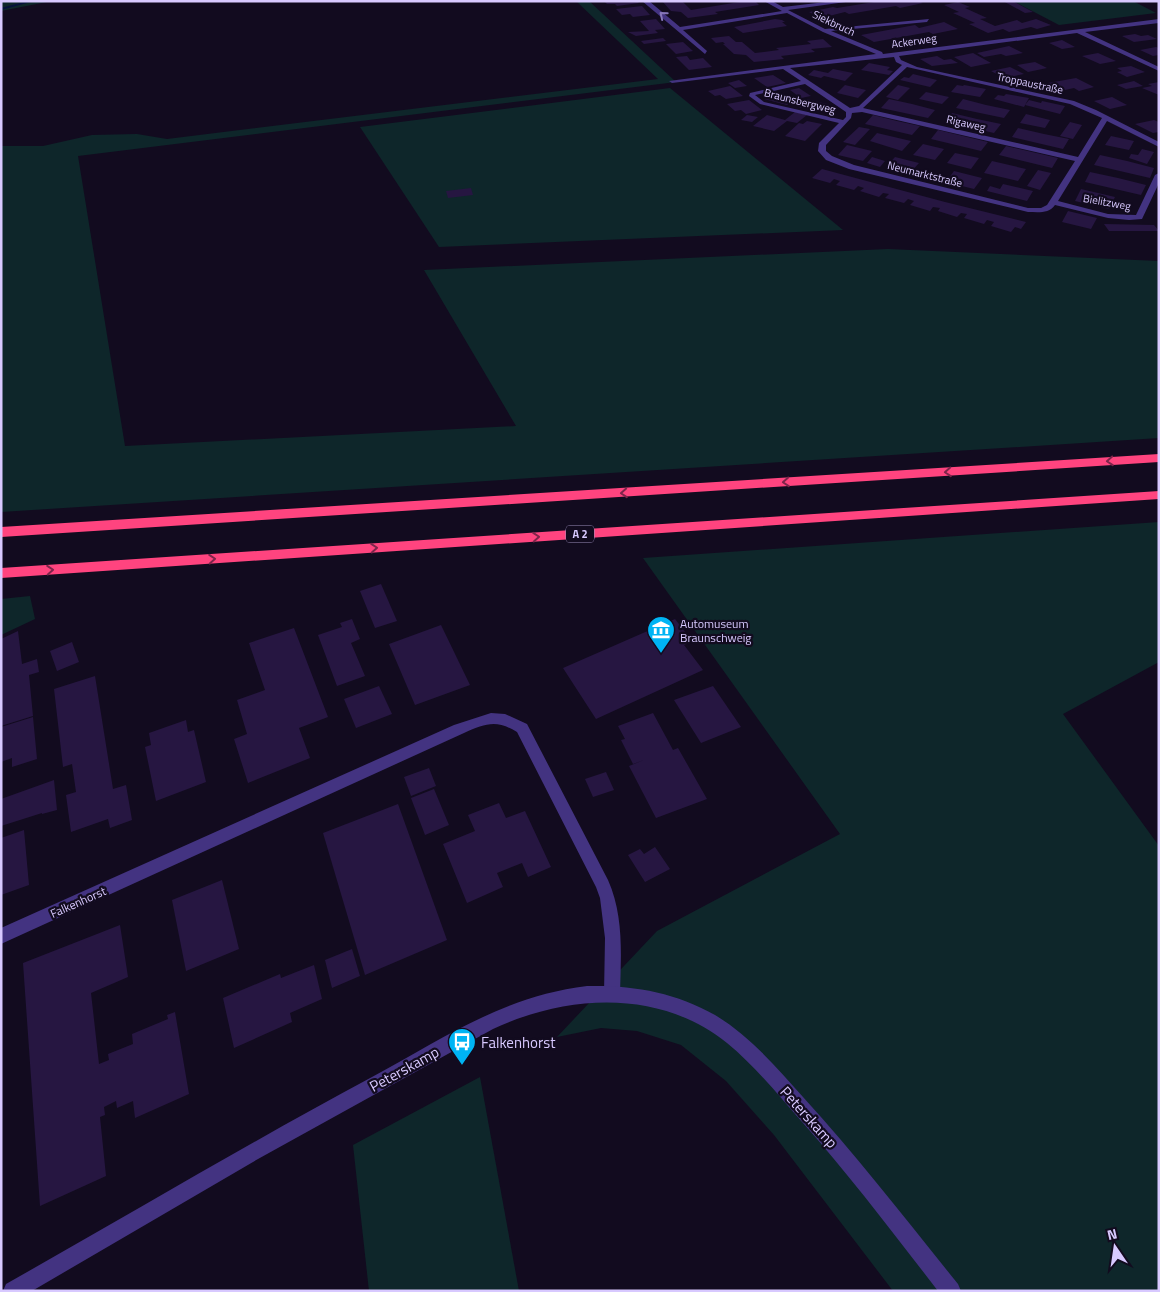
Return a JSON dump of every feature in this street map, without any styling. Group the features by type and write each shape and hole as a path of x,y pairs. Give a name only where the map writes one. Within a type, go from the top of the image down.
{"highway":[{"path":"1,532 1159,458"},
{"name":"A 2","path":"1,573 1159,495"}],"street":[{"path":"646,1 705,52"},
{"name":"Siekbruch","path":"767,1 825,31 872,51 896,55"},
{"path":"680,29 783,10 850,1"},
{"path":"825,31 927,20"},
{"name":"Ackerweg","path":"672,81 872,56 896,55 906,52 1159,21"},
{"path":"1078,31 1159,69"},
{"name":"Troppaustraße","path":"896,55 896,58 905,64 925,71 1072,102 1106,117 1159,145"},
{"path":"784,67 849,111 861,107 905,64"},
{"name":"Braunsbergweg","path":"806,82 763,90 752,94 752,96 762,103 844,122"},
{"name":"Rigaweg","path":"849,111 862,110 1078,159"},
{"name":"Neumarktstraße","path":"849,111 849,116 821,148 829,158 842,164 921,186 1028,210 1047,209 1054,202"},
{"path":"1054,202 1078,159 1106,117"},
{"name":"Bielitzweg","path":"1054,202 1101,214 1139,217 1159,175"},
{"name":"Falkenhorst","path":"1,936 459,729 492,718 509,719 522,728 603,885 609,901 614,942 612,994"},
{"name":"Peterskamp","path":"14,1291 365,1090 497,1018 548,1000 592,994 641,996 666,1002 708,1020 733,1038 758,1060 830,1140 951,1291"}],"green space":[{"path":"52,1 1,11 1,2"},
{"path":"576,1 589,1 676,82 78,156 125,446 516,426 424,270 888,249 1159,261 1159,438 1,512 1,146 43,146 92,135 137,134 167,139 658,79"},
{"path":"1013,1 1133,1 1156,13 1059,25"},
{"path":"670,88 843,230 439,247 360,127"},
{"path":"1159,522 1159,662 1063,714 1159,846 1159,1291 893,1291 774,1135 726,1081 681,1045 637,1031 601,1028 557,1037 657,931 840,834 643,558"},
{"path":"30,596 35,619 1,635 1,599"},
{"path":"480,1077 519,1291 369,1291 353,1145"}],"building":[{"path":"604,1 637,1 639,3 617,6 615,4 607,4"},
{"path":"662,1 682,1 691,10 739,2 737,1 755,1 759,5 688,18 681,12 671,11"},
{"path":"880,1 918,1 923,3 900,8 896,6 849,14 845,12 821,18 809,12 833,7"},
{"path":"1003,1 1013,1 1033,12 1025,13"},
{"path":"958,2 970,7 965,8 987,18 980,19 995,26 1017,20 1022,23 1036,19 1051,25 1037,29 1031,27 1009,32 1003,29 988,33 969,24 975,23 953,13 959,12 944,5"},
{"path":"642,6 650,15 633,17 630,14 622,15 616,9"},
{"path":"656,19 665,29 655,30 658,33 636,36 628,32 649,31 640,21"},
{"path":"775,19 782,20 787,26 743,33 734,27"},
{"path":"944,22 958,29 874,42 861,35 915,25 919,28"},
{"path":"1135,34 1141,36 1148,35 1157,39 1134,42 1122,36"},
{"path":"729,36 736,42 742,42 755,53 779,50 776,48 811,44 807,41 823,39 832,47 811,49 815,52 781,56 784,59 754,62 746,55 734,54 723,42 716,43 711,38"},
{"path":"663,38 666,41 644,44 641,41"},
{"path":"1062,40 1075,47 1062,49 1049,43"},
{"path":"683,42 693,51 676,54 666,44"},
{"path":"1009,46 1023,53 984,57 977,53"},
{"path":"1159,48 1159,55 1153,56 1140,50"},
{"path":"973,53 991,63 971,67 954,57"},
{"path":"1098,53 1116,61 1100,64 1082,56"},
{"path":"687,56 690,60 703,58 712,67 689,70 676,57"},
{"path":"937,56 944,60 951,59 958,63 932,66 920,59"},
{"path":"1035,62 1047,68 1028,72 1017,65"},
{"path":"869,63 890,67 887,70 893,71 889,75 861,70"},
{"path":"1131,66 1145,72 1127,77 1117,72 1122,71 1117,68"},
{"path":"1010,67 1024,74 1004,78 991,71"},
{"path":"833,69 853,73 845,81 824,76 821,78 808,75 814,70 828,73"},
{"path":"913,74 937,80 930,87 900,80 904,77 909,78"},
{"path":"773,75 786,83 767,87 754,78"},
{"path":"1076,78 1094,87 1079,91 1074,88 1065,90 1057,86 1044,89 1037,85"},
{"path":"739,80 747,86 735,88 728,83"},
{"path":"1134,81 1143,86 1126,89 1117,85"},
{"path":"1159,82 1159,95 1142,88 1152,86 1148,84"},
{"path":"845,85 866,90 858,98 837,93"},
{"path":"898,85 910,88 898,100 886,97"},
{"path":"957,85 986,89 980,97 951,92"},
{"path":"730,86 743,96 726,99 720,95 715,96 708,91"},
{"path":"799,88 811,96 801,98 790,90"},
{"path":"774,92 796,98 787,105 764,99"},
{"path":"926,92 949,97 942,104 919,99"},
{"path":"1006,94 1029,98 1024,107 994,99 998,95 1004,96"},
{"path":"1112,97 1127,105 1110,109 1094,101"},
{"path":"807,99 827,104 819,112 798,107"},
{"path":"889,99 935,110 928,118 881,108"},
{"path":"963,99 1010,110 1004,118 956,108"},
{"path":"749,100 762,110 746,114 741,110 735,111 727,104"},
{"path":"1029,100 1065,106 1060,114 1025,105"},
{"path":"795,112 807,115 797,123 787,121 774,131 753,126 767,115 785,120"},
{"path":"952,113 1001,124 994,133 945,122"},
{"path":"1026,114 1050,120 1045,128 1020,123"},
{"path":"747,115 758,117 752,122 741,120"},
{"path":"873,115 920,126 912,135 865,124"},
{"path":"1154,120 1159,122 1159,132 1153,133 1135,124"},
{"path":"807,121 822,124 805,141 785,136 799,123 803,124"},
{"path":"1070,122 1082,125 1073,139 1060,136"},
{"path":"859,127 870,129 855,145 843,142"},
{"path":"1018,128 1069,139 1063,149 1012,137"},
{"path":"938,130 988,142 981,151 931,139"},
{"path":"877,133 911,141 902,151 870,141"},
{"path":"1111,136 1134,141 1129,150 1105,145"},
{"path":"923,144 944,149 935,160 913,155"},
{"path":"847,145 872,151 863,161 838,155"},
{"path":"1006,146 1058,158 1052,168 999,155"},
{"path":"1142,149 1154,152 1147,164 1129,158 1131,154 1138,155"},
{"path":"955,153 979,158 971,169 947,163"},
{"path":"1100,155 1154,168 1150,178 1094,165"},
{"path":"872,157 885,161 880,167 867,163"},
{"path":"895,157 919,163 911,172 887,166"},
{"path":"992,161 1026,169 1018,181 984,173"},
{"path":"822,169 1026,222 1021,229 1015,227 1011,232 991,226 994,222 987,220 984,224 964,218 967,214 961,213 957,217 938,211 940,208 933,207 930,211 910,205 914,201 908,199 904,203 885,198 889,194 883,193 879,197 860,191 864,188 858,186 854,190 836,185 840,181 834,179 830,183 812,178"},
{"path":"1038,170 1051,173 1040,190 1027,186"},
{"path":"954,171 982,178 974,189 946,182"},
{"path":"1090,172 1146,185 1141,195 1085,182"},
{"path":"1003,184 1033,191 1027,201 987,191 990,186 1000,189"},
{"path":"471,188 473,195 448,198 446,191"},
{"path":"1081,189 1115,197 1109,209 1075,201"},
{"path":"1068,211 1097,218 1091,229 1062,222"},
{"path":"1104,224 1154,225 1159,231 1109,231"},
{"path":"381,584 397,621 375,628 360,591"},
{"path":"352,619 360,639 351,643 365,676 337,686 318,635 342,627 340,623"},
{"path":"675,619 692,641 684,645 703,670 596,719 563,668"},
{"path":"441,625 470,685 415,705 389,644"},
{"path":"294,628 328,717 299,728 310,758 248,783 234,739 247,734 237,700 265,690 249,643"},
{"path":"18,631 22,664 37,659 39,672 29,675 33,716 1,726 1,639"},
{"path":"72,642 79,662 57,671 50,651"},
{"path":"95,676 113,789 126,785 132,820 110,828 108,819 71,832 66,795 76,792 72,764 63,767 54,689"},
{"path":"379,686 392,714 356,728 344,699"},
{"path":"713,686 741,727 701,743 674,700"},
{"path":"653,713 673,750 678,748 707,799 656,818 629,766 644,760 633,764 621,740 625,739 618,726"},
{"path":"33,717 37,759 12,767 12,758 1,762 1,727"},
{"path":"186,720 188,732 194,730 206,782 156,801 145,747 151,745 149,733"},
{"path":"429,768 436,786 411,796 404,777"},
{"path":"606,772 614,790 593,797 585,779"},
{"path":"54,780 57,810 1,826 1,799"},
{"path":"434,789 449,825 425,835 411,798"},
{"path":"499,803 506,818 525,811 551,867 528,877 522,863 497,873 503,887 467,903 443,844 475,831 468,815"},
{"path":"398,804 447,940 365,975 323,833"},
{"path":"24,830 29,885 1,895 1,838"},
{"path":"655,847 670,869 645,882 628,855 640,849 644,854"},
{"path":"222,880 239,949 186,971 172,900"},
{"path":"120,925 128,977 91,993 99,1064 109,1060 108,1054 133,1044 132,1034 168,1019 167,1015 175,1012 189,1094 135,1118 133,1101 117,1108 116,1101 104,1107 105,1115 100,1117 106,1176 40,1206 23,963"},
{"path":"352,949 360,976 332,988 325,960"},
{"path":"314,965 322,999 290,1013 292,1022 234,1048 223,998 280,974 281,978"}],"waterway":[{"path":"1,9 33,1"}],"place":[{"name":"Automuseum Braunschweig","path":"661,654"},
{"name":"Falkenhorst","path":"462,1066"}]}
